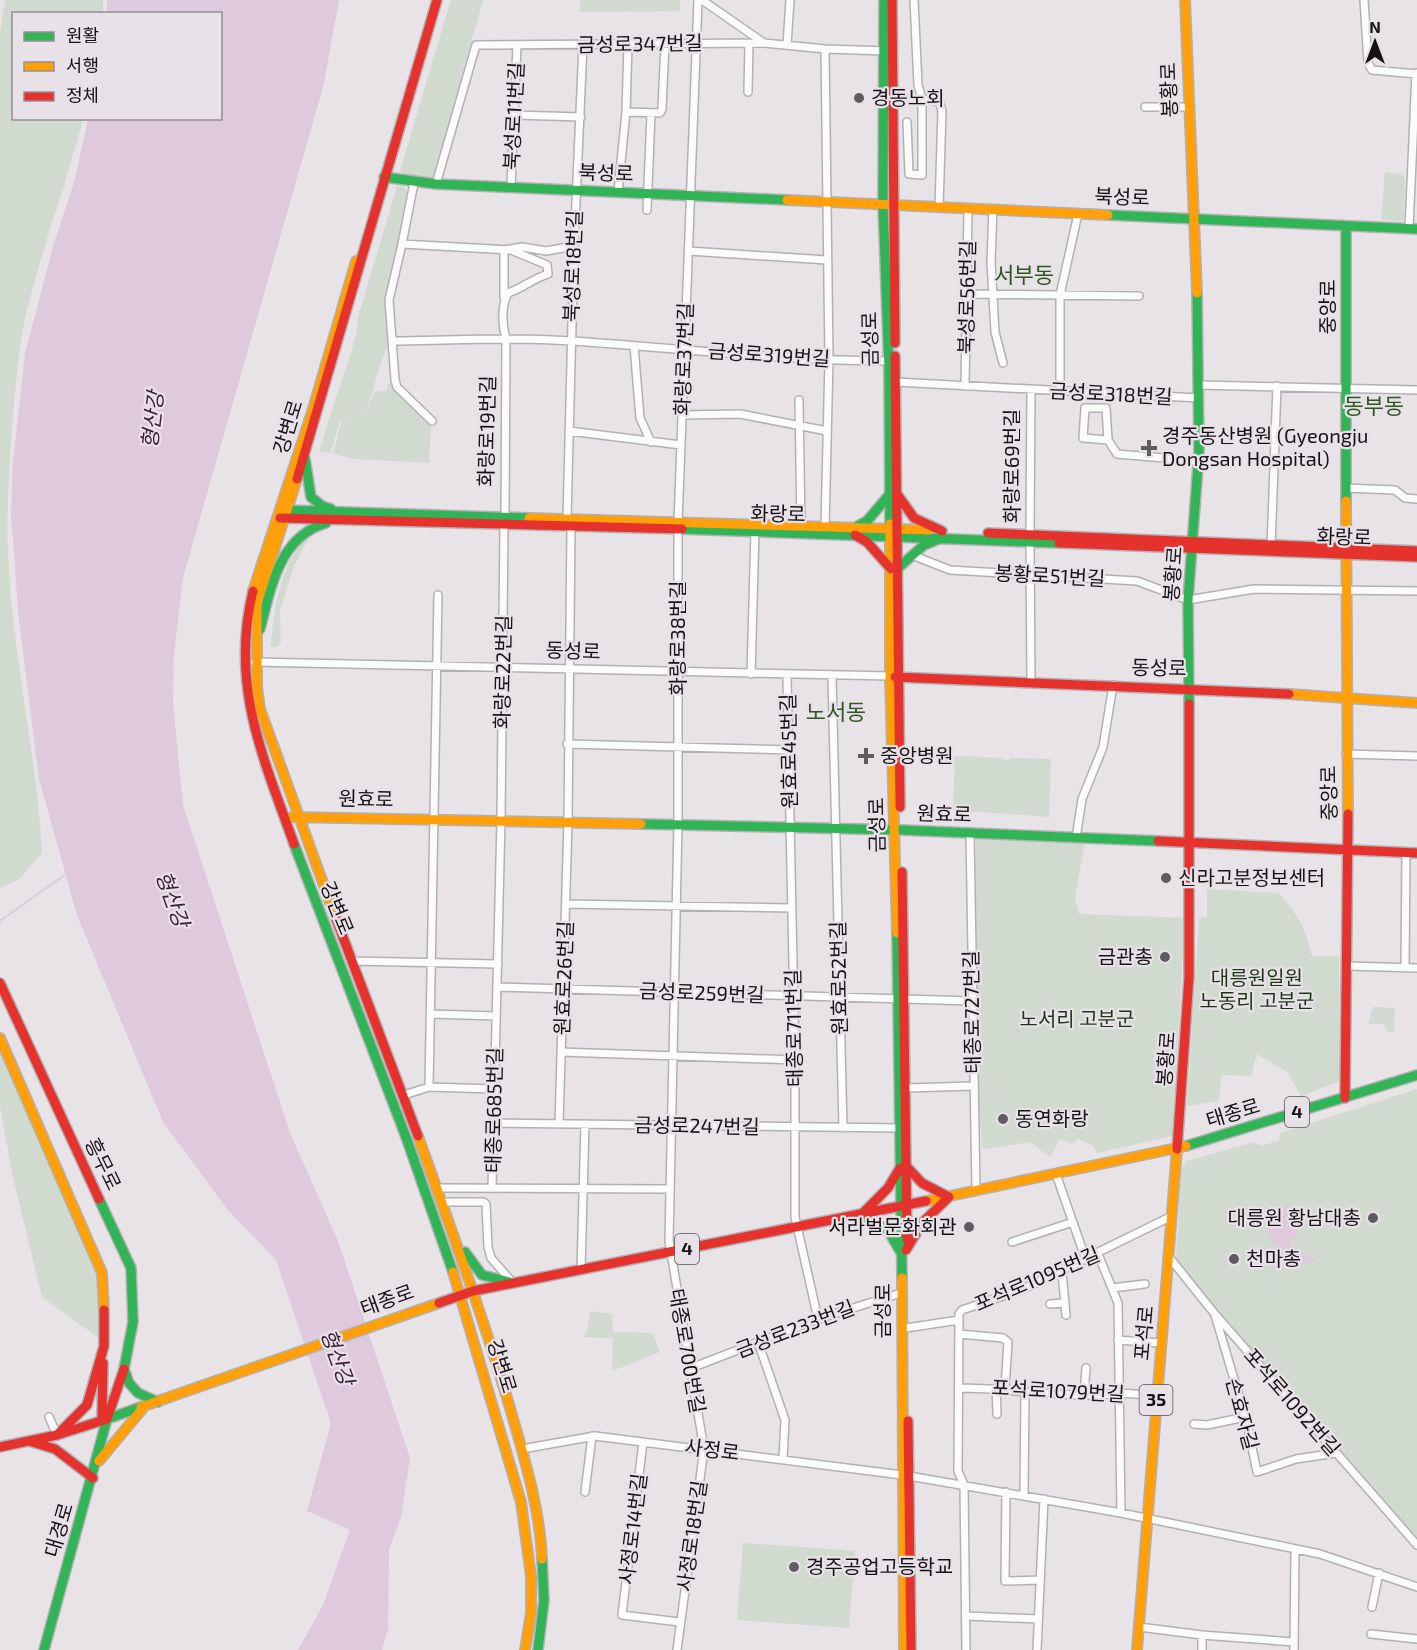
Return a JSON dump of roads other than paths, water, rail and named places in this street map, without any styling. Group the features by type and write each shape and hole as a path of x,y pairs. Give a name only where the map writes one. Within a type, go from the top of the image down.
{"street":[{"name":"강변로","path":"437,0 384,177 305,458 281,514 249,601 245,661 248,703 285,819 391,1095 462,1294 518,1483 529,1534 530,1629 525,1650"},
{"name":"금성로347번길","path":"700,0 764,43"},
{"name":"화랑로37번길","path":"678,526 700,0"},
{"path":"787,45 790,0"},
{"name":"금성로","path":"884,0 889,51"},
{"name":"금성로","path":"892,0 889,51 888,204 902,999 900,1128 904,1168"},
{"path":"907,122 909,174 922,175 922,99 918,85 914,0"},
{"name":"봉황로","path":"1177,1149 1188,996 1191,844 1188,600 1199,462 1199,385 1185,0"},
{"path":"1364,0 1368,63 1372,70 1417,74 1413,157 1413,228"},
{"path":"748,92 749,43"},
{"name":"금성로347번길","path":"436,184 476,45 764,43 825,49 889,51"},
{"path":"618,192 626,112 628,44"},
{"path":"626,112 660,113 665,44"},
{"name":"북성로11번길","path":"511,186 517,45"},
{"name":"북성로18번길","path":"571,341 583,45"},
{"path":"825,49 829,360 825,526"},
{"path":"922,99 939,101 942,111 939,207"},
{"path":"1144,107 1188,107"},
{"path":"647,210 651,114"},
{"path":"514,115 581,117"},
{"name":"강변로","path":"384,177 377,188 298,454 257,603 255,662 260,709 297,816 443,1202 522,1449 540,1532 543,1600 538,1650"},
{"name":"북성로","path":"384,177 414,183 1413,228"},
{"path":"414,183 389,300 398,387 432,421"},
{"name":"북성로56번길","path":"965,386 968,208"},
{"path":"993,210 991,262 995,294 996,340 1003,363"},
{"path":"1060,393 1060,296 1078,214"},
{"name":"중앙로","path":"1345,1098 1348,966 1345,552 1346,226"},
{"path":"402,244 511,250 547,265 548,274 530,280 519,290 508,293 504,299"},
{"path":"504,250 522,247 546,251 574,246"},
{"name":"화랑로19번길","path":"504,250 505,521"},
{"path":"689,251 827,260"},
{"path":"966,294 1139,296"},
{"name":"금성로319번길","path":"394,341 506,339 571,341 891,363"},
{"path":"569,523 571,341"},
{"path":"634,346 639,418 651,442"},
{"name":"금성로","path":"891,363 896,382 893,494"},
{"name":"금성로318번길","path":"896,382 1060,393 1199,398"},
{"path":"1199,385 1417,390"},
{"path":"1270,550 1277,386"},
{"name":"화랑로69번길","path":"1031,391 1031,683"},
{"path":"799,400 801,526"},
{"path":"1108,440 1083,438 1085,408 1106,408 1108,440 1117,454 1199,462"},
{"path":"682,415 740,414 827,431"},
{"path":"569,431 681,445"},
{"path":"305,458 307,474 305,484 310,497 323,508 345,512"},
{"path":"1345,488 1395,490 1405,498 1417,499"},
{"path":"893,494 914,518 945,534 933,540 895,569 854,531 893,494"},
{"name":"화랑로","path":"281,514 345,512 505,521"},
{"name":"화랑로","path":"281,514 355,520 678,526 825,526 854,531"},
{"path":"256,644 273,582 291,543 308,526 346,524 355,520"},
{"name":"화랑로22번길","path":"501,820 505,521"},
{"name":"원효로26번길","path":"559,1124 568,822 569,523"},
{"name":"화랑로","path":"678,526 755,531 945,534 1270,550 1417,551"},
{"name":"화랑로38번길","path":"672,1055 678,824 678,526"},
{"path":"751,674 755,531"},
{"name":"화랑로","path":"1345,552 1417,557"},
{"name":"봉황로51번길","path":"912,555 950,570 1137,581 1188,600"},
{"path":"1188,600 1254,589 1417,591"},
{"path":"429,1087 438,595"},
{"path":"245,661 255,662"},
{"name":"동성로","path":"255,662 437,664 1189,686 1417,703"},
{"name":"원효로45번길","path":"787,676 791,827"},
{"name":"원효로52번길","path":"832,677 843,1128"},
{"path":"1076,838 1082,799 1103,747 1113,685"},
{"path":"567,744 789,750"},
{"path":"1346,754 1417,756"},
{"name":"원효로","path":"285,819 297,816 434,818 836,828 1417,854"},
{"name":"태종로685번길","path":"501,820 492,1188 581,1188"},
{"name":"태종로711번길","path":"791,827 795,1217 797,1228"},
{"name":"태종로727번길","path":"970,833 971,1001 976,1191"},
{"path":"1406,853 1406,968"},
{"name":"원효로26번길","path":"566,904 792,908"},
{"name":"강변로","path":"351,961 498,964"},
{"path":"1348,966 1417,968"},
{"name":"흥무로","path":"0,983 131,1268 133,1322 124,1369 105,1422"},
{"name":"금성로259번길","path":"497,987 902,999"},
{"path":"902,999 971,1001"},
{"name":"금성로","path":"902,999 908,1088 903,1207 906,1328 904,1650"},
{"path":"431,1014 496,1016"},
{"path":"0,1038 98,1263 104,1288 105,1422"},
{"name":"원효로26번길","path":"561,1052 795,1060"},
{"name":"태종로700번길","path":"672,1055 671,1252 704,1449"},
{"name":"태종로","path":"0,1447 105,1422 449,1297 903,1207 1177,1149 1417,1075"},
{"path":"908,1088 974,1086"},
{"path":"404,1095 429,1087 495,1089"},
{"name":"금성로247번길","path":"494,1123 900,1128"},
{"path":"581,1269 581,1188 585,1124"},
{"name":"포석로","path":"1137,1650 1177,1149"},
{"path":"904,1168 922,1183 949,1197 923,1222 903,1251 888,1230 861,1215 904,1168"},
{"path":"1056,1174 1086,1260"},
{"path":"438,1188 492,1188"},
{"path":"581,1188 670,1189"},
{"path":"443,1202 486,1204 488,1248 491,1258 513,1283"},
{"name":"포석로1095번길","path":"966,1650 964,1485 958,1471 958,1320 962,1310 1021,1290 1062,1272 1172,1216"},
{"path":"1012,1242 1072,1222"},
{"path":"797,1228 818,1319"},
{"path":"455,1238 460,1241 472,1265 482,1275 513,1283"},
{"path":"1098,1254 1118,1302 1121,1513"},
{"name":"포석로1092번길","path":"1169,1257 1214,1313 1417,1545"},
{"path":"1062,1272 1066,1315"},
{"name":"금성로","path":"903,1275 901,1293 911,1650"},
{"path":"1112,1287 1145,1284"},
{"name":"금성로233번길","path":"691,1368 818,1319 901,1293"},
{"path":"1050,1304 1065,1303"},
{"name":"손효자길","path":"1214,1313 1245,1417 1257,1472 1296,1459 1336,1453"},
{"path":"906,1328 958,1320"},
{"path":"959,1334 1003,1338 1008,1342 1005,1389"},
{"path":"1118,1340 1161,1343"},
{"path":"758,1342 785,1420 783,1460"},
{"path":"49,1417 57,1435 87,1405 104,1346"},
{"path":"1084,1395 1086,1368"},
{"path":"124,1369 129,1383 138,1393 158,1402"},
{"name":"포석로1079번길","path":"959,1388 996,1388 1084,1395 1119,1394 1156,1399"},
{"path":"996,1388 997,1414"},
{"path":"1024,1496 1025,1391"},
{"path":"96,1463 123,1432 139,1418 144,1407"},
{"path":"1194,1424 1207,1425 1245,1417"},
{"name":"대경로","path":"44,1650 93,1478 105,1422"},
{"path":"585,1492 592,1436"},
{"name":"사정로","path":"522,1449 592,1436 906,1475 1121,1513 1295,1551 1320,1554 1417,1587"},
{"path":"28,1441 55,1449 93,1478"},
{"name":"사정로14번길","path":"643,1442 622,1615 680,1622"},
{"name":"사정로18번길","path":"677,1650 704,1449"},
{"path":"1006,1492 1005,1581 1040,1580"},
{"path":"1037,1650 1044,1499"},
{"path":"529,1534 540,1532"},
{"path":"1139,1627 1294,1646 1295,1551"},
{"path":"1372,1607 1379,1573"},
{"path":"966,1616 1038,1621"},
{"path":"1371,1634 1417,1639"},
{"path":"1202,1635 1202,1650"}],"water":[{"name":"형산강","path":"107,0 339,0 324,83 183,578 174,654 173,704 183,805 290,1133 338,1241 410,1458 401,1517 389,1550 388,1629 382,1650 298,1650 323,1605 350,1530 307,1511 331,1423 276,1260 227,1209 163,1122 77,915 39,779 19,621 11,516 13,462 25,354 52,250 75,179 88,120 222,120 222,12 107,12"},
{"path":"1286,1206 1290,1206 1305,1218 1290,1244 1315,1259 1311,1263 1284,1264 1276,1256 1277,1250 1265,1228"}],"waterway":[{"path":"0,921 66,874"}],"place":[{"name":"경동노회","path":"859,98"},
{"name":"경주동산병원 (Gyeongju Dongsan Hospital)","path":"1149,448"},
{"name":"중앙병원","path":"866,756"},
{"name":"신라고분정보센터","path":"1166,878"},
{"name":"금관총","path":"1165,957"},
{"name":"동연화랑","path":"1003,1119"},
{"name":"대릉원 황남대총","path":"1373,1218"},
{"name":"서라벌문화회관","path":"969,1227"},
{"name":"천마총","path":"1234,1259"},
{"name":"경주공업고등학교","path":"794,1567"}],"district":[{"name":"서부동","path":"1024,275"},
{"name":"동부동","path":"1374,406"},
{"name":"노서동","path":"836,712"}],"park label":[{"name":"대릉원일원 노동리 고분군","path":"1257,990"},
{"name":"노서리 고분군","path":"1077,1019"}]}
